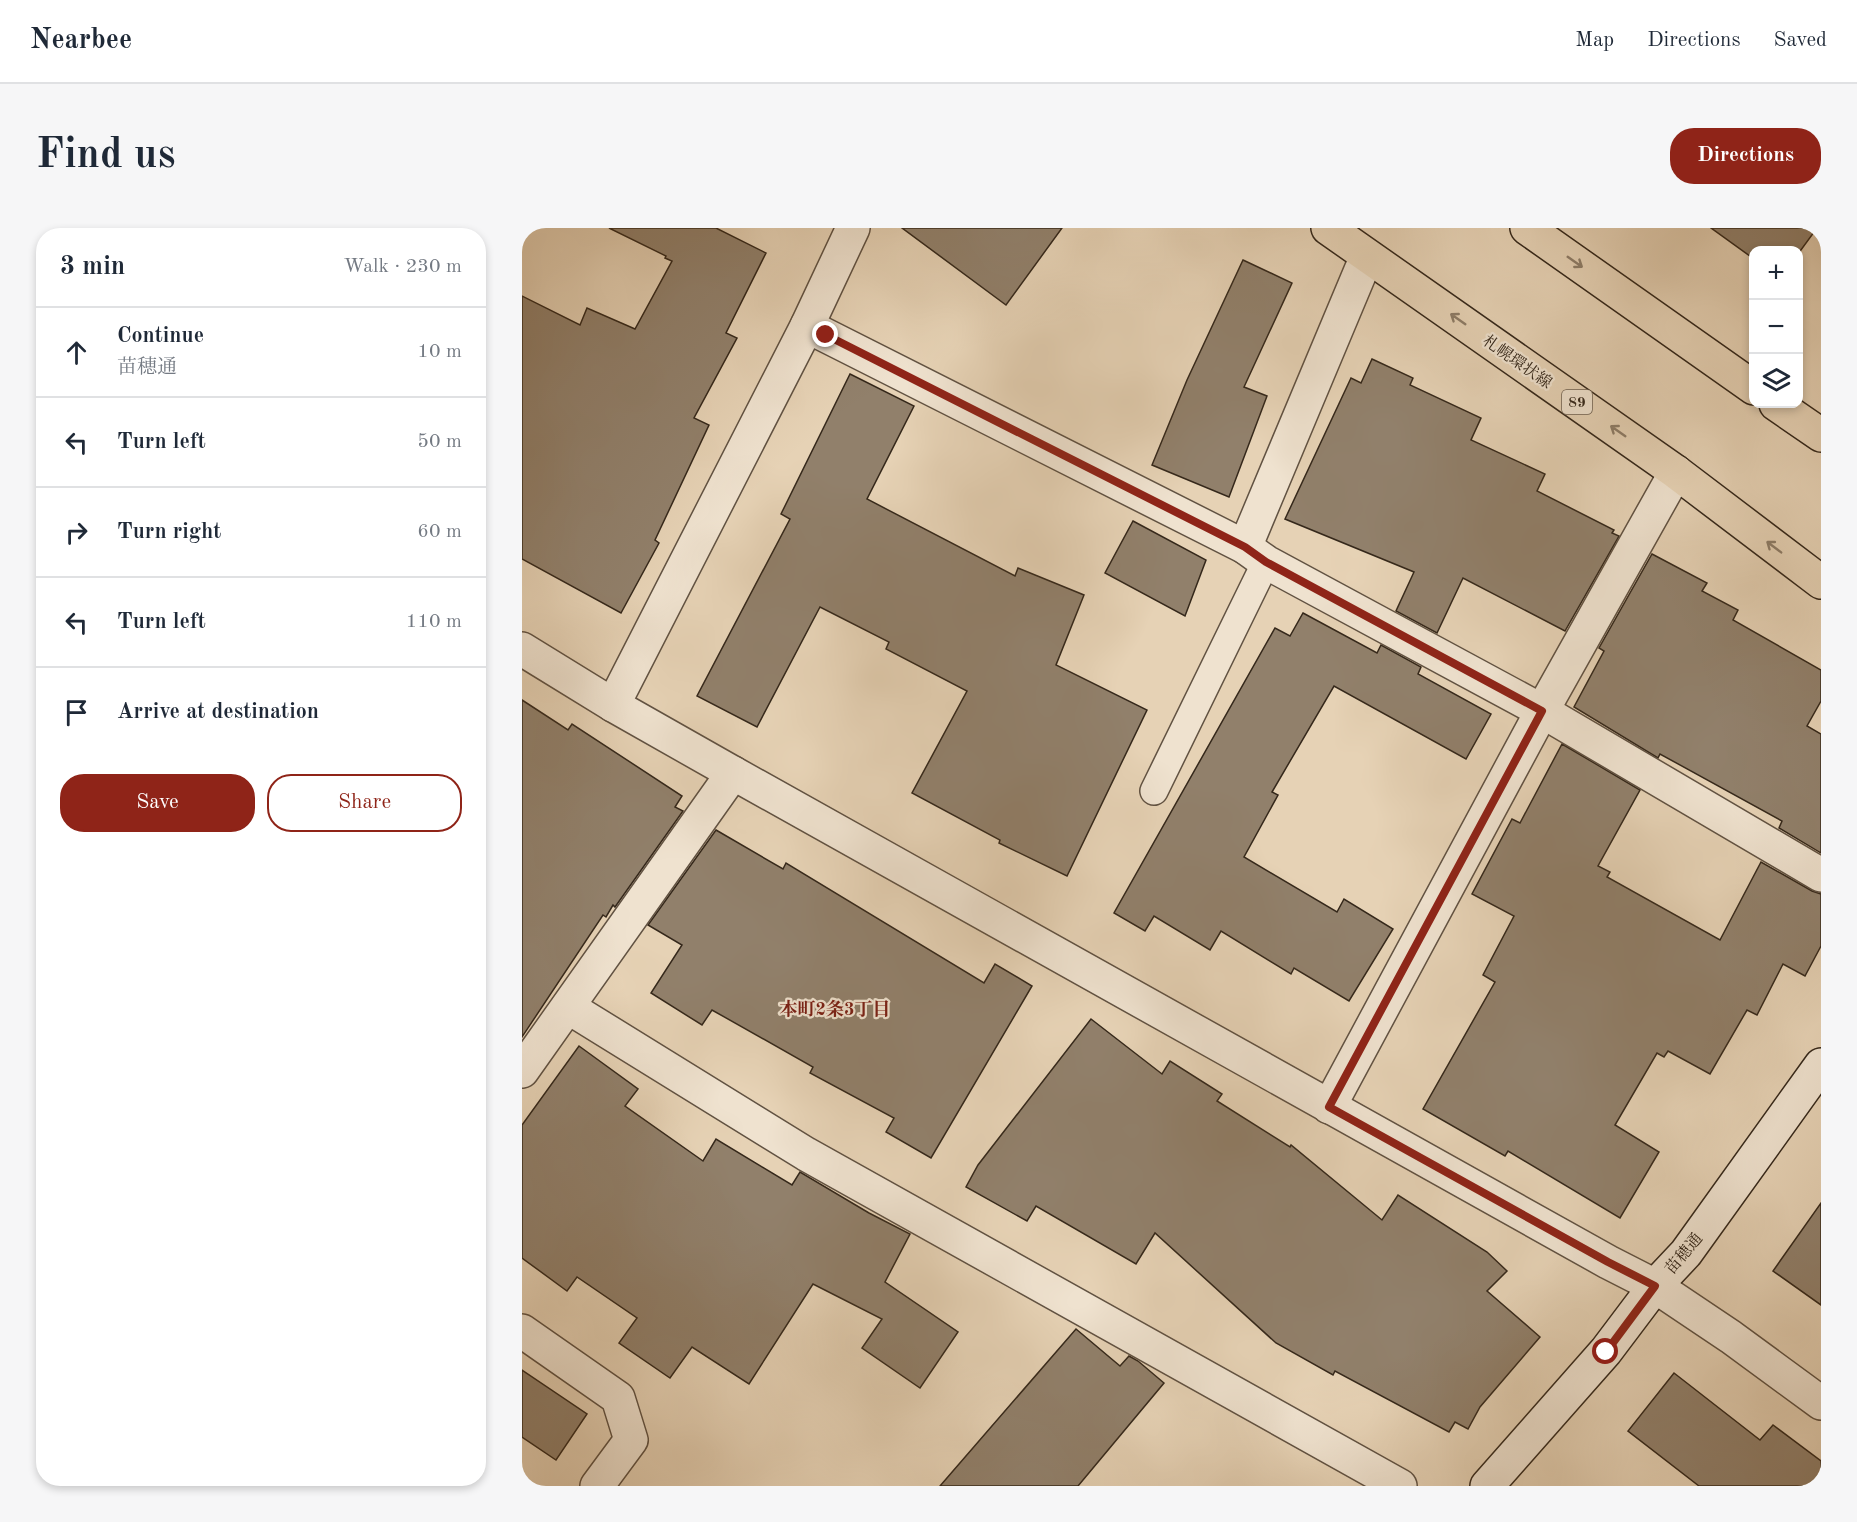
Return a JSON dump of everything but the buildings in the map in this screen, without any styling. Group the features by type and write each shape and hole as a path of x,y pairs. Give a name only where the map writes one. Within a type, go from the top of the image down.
{"main road":[{"name":"札幌環状線","path":"1328,228 1676,472 1821,582"},
{"path":"1527,228 1749,384"},
{"path":"1782,408 1821,435"}],"street":[{"path":"614,705 807,326 853,228"},
{"path":"1256,554 1367,256"},
{"path":"807,326 1256,554 1542,711 1821,875"},
{"path":"1329,1107 1542,711 1676,472"},
{"path":"522,649 733,773 1329,1107 1655,1286 1731,1336 1821,1403"},
{"path":"522,1071 733,773"},
{"path":"568,1007 806,1154 1400,1486"},
{"name":"苗穂通","path":"1487,1486 1606,1352 1655,1286 1686,1253 1821,1065"},
{"path":"522,1331 618,1398 631,1440 597,1486"}],"lane":[{"path":"1154,791 1256,554"}],"district":[{"name":"本町2条3丁目","path":"835,1009"}],"route":[{"path":"826,335 1245,547 1266,562 1542,711 1329,1107 1655,1286 1606,1352"}]}
